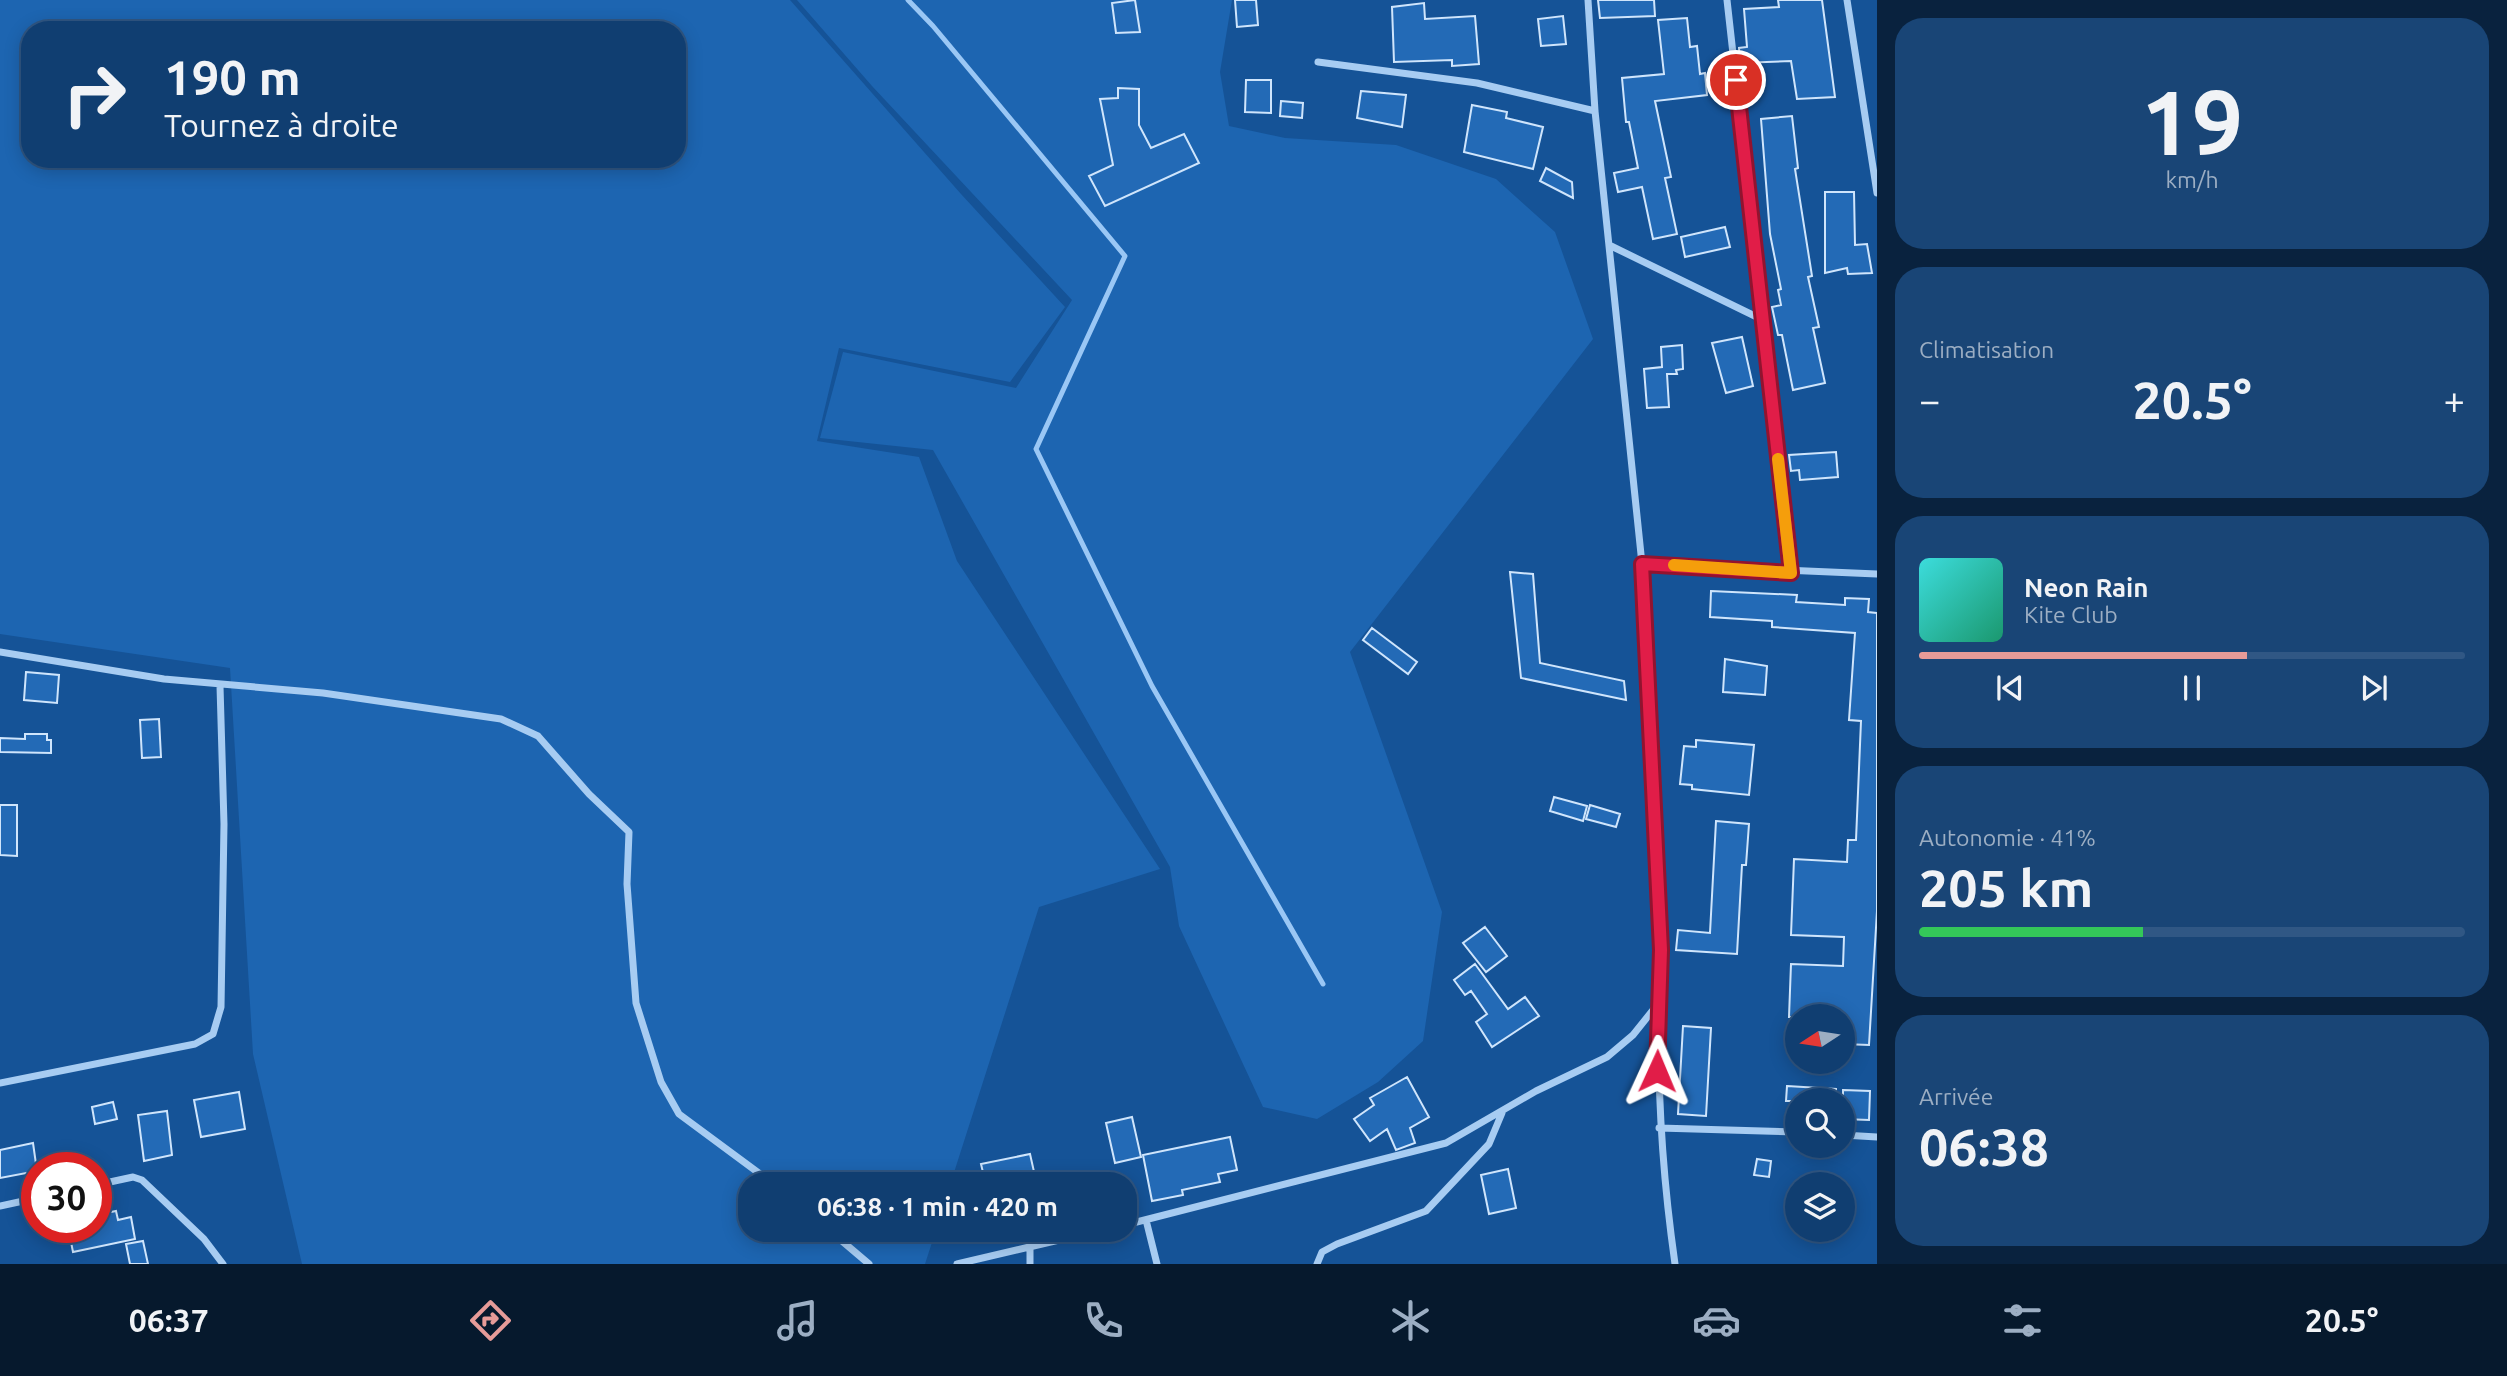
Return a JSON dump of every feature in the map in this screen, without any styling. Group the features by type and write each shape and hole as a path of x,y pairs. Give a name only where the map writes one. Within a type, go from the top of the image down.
{"street":[{"path":"1588,0 1595,111 1642,564 1661,950 1658,1004 1660,1128 1675,1264"},
{"path":"1727,0 1791,573"},
{"path":"1847,0 1877,193"},
{"path":"1318,62 1477,83 1595,111"},
{"path":"1609,245 1763,320"},
{"path":"1642,564 1791,573 1877,574"},
{"path":"0,652 220,686 408,704 500,719 538,736 629,832 627,884 636,1003 670,1100 679,1114 757,1172"},
{"path":"0,1083 195,1044 213,1034 221,1007 224,824 220,686"},
{"path":"1137,1222 1446,1143 1502,1114 1536,1091 1607,1057 1633,1035 1658,1004"},
{"path":"1317,1264 1322,1252 1337,1244 1426,1211 1489,1144 1502,1114"},
{"path":"1660,1128 1785,1132"},
{"path":"1855,1136 1877,1137"},
{"path":"112,1182 133,1177 142,1180 204,1239 222,1264"},
{"path":"0,1206 21,1201"},
{"path":"1146,1220 1157,1264"},
{"path":"843,1242 869,1264"},
{"path":"957,1264 1054,1242"},
{"path":"1030,1248 1030,1264"}],"shaded area":[{"path":"0,0 790,0 1065,307 1010,382 839,348 817,441 919,457 957,561 1160,869 1039,907 954,1172 738,1172 738,1242 932,1242 925,1264 302,1264 253,1054 230,668 0,634"},
{"path":"797,0 1232,0 1220,72 1229,126 1285,138 1396,145 1496,179 1555,232 1593,339 1350,652 1442,912 1423,1041 1378,1082 1317,1119 1263,1107 1179,926 1170,867 933,450 820,438 843,352 1016,388 1072,300 872,86"}],"building":[{"path":"1135,0 1140,32 1116,33 1112,3"},
{"path":"1235,0 1256,0 1258,25 1237,27"},
{"path":"1598,0 1654,0 1655,16 1600,18"},
{"path":"1778,0 1822,0 1835,97 1797,99 1791,61 1740,63 1739,48 1747,47 1744,9 1779,7"},
{"path":"1424,3 1425,19 1475,16 1479,64 1452,66 1452,60 1394,62 1392,7"},
{"path":"1563,16 1566,44 1541,46 1538,19"},
{"path":"1687,18 1690,47 1697,46 1700,74 1705,73 1707,95 1655,101 1671,177 1665,178 1677,234 1653,239 1642,187 1618,192 1614,173 1638,168 1629,122 1626,122 1622,78 1664,74 1658,20"},
{"path":"1246,80 1271,80 1271,113 1245,112"},
{"path":"1118,88 1139,89 1139,125 1151,148 1184,134 1199,163 1105,206 1089,176 1113,165 1100,99 1118,98"},
{"path":"1361,91 1406,95 1402,127 1357,118"},
{"path":"1281,101 1303,103 1302,118 1280,116"},
{"path":"1472,105 1507,112 1506,118 1543,127 1533,169 1464,152"},
{"path":"1792,116 1798,168 1795,169 1812,276 1808,277 1819,327 1813,328 1825,383 1793,390 1782,335 1778,335 1772,307 1781,305 1778,290 1781,289 1770,234 1761,119"},
{"path":"1546,168 1572,182 1573,198 1540,181"},
{"path":"1825,192 1854,192 1855,245 1867,244 1872,273 1848,274 1847,268 1825,273"},
{"path":"1725,227 1730,247 1685,257 1681,237"},
{"path":"1742,337 1753,386 1726,393 1712,343"},
{"path":"1682,345 1683,369 1676,370 1677,374 1667,374 1669,407 1647,408 1644,369 1662,367 1661,347"},
{"path":"1836,452 1838,477 1800,480 1799,470 1791,471 1789,455"},
{"path":"1510,572 1533,574 1540,663 1624,681 1626,700 1521,678"},
{"path":"1711,591 1797,595 1796,602 1845,605 1845,598 1869,599 1868,612 1877,613 1877,911 1869,1045 1855,1044 1855,1004 1789,1004 1791,964 1843,966 1844,937 1791,935 1794,859 1847,862 1848,840 1856,840 1861,721 1849,720 1855,633 1772,627 1772,621 1710,617"},
{"path":"1372,628 1417,662 1408,674 1363,640"},
{"path":"1725,659 1767,666 1765,695 1723,692"},
{"path":"26,672 59,675 57,703 24,700"},
{"path":"159,719 161,757 142,758 140,720"},
{"path":"25,734 47,734 47,740 51,740 51,753 0,752 0,738 25,739"},
{"path":"1696,740 1754,745 1749,795 1692,789 1692,785 1680,784 1684,746 1696,747"},
{"path":"1554,797 1587,806 1583,821 1550,811"},
{"path":"0,805 17,805 17,856 0,855"},
{"path":"1590,805 1620,814 1616,827 1586,819"},
{"path":"1716,821 1749,824 1746,865 1742,865 1737,954 1676,950 1678,930 1710,933"},
{"path":"1485,927 1507,956 1486,972 1463,943"},
{"path":"1475,964 1508,1009 1525,997 1539,1016 1492,1047 1476,1022 1487,1014 1471,991 1465,995 1454,980"},
{"path":"1683,1026 1711,1028 1706,1116 1678,1114"},
{"path":"1407,1077 1429,1117 1410,1128 1415,1143 1396,1150 1387,1129 1370,1141 1354,1119 1374,1105 1370,1098"},
{"path":"1787,1086 1820,1088 1787,1088"},
{"path":"1855,1090 1870,1091 1869,1120 1855,1119"},
{"path":"239,1092 245,1129 201,1137 194,1100"},
{"path":"113,1102 117,1119 95,1124 92,1107"},
{"path":"167,1111 172,1155 144,1161 138,1115"},
{"path":"1132,1117 1141,1157 1115,1163 1106,1123"},
{"path":"1230,1137 1237,1170 1218,1174 1220,1182 1182,1190 1183,1195 1152,1201 1143,1155"},
{"path":"33,1143 34,1152 21,1152 21,1174 0,1178 0,1150"},
{"path":"1030,1154 1034,1172 983,1172 981,1164"},
{"path":"1757,1159 1771,1161 1769,1177 1754,1175"},
{"path":"1508,1169 1516,1208 1489,1214 1481,1175"},
{"path":"116,1211 118,1220 131,1217 135,1239 73,1252 71,1243 112,1243 112,1212"},
{"path":"143,1241 148,1264 130,1264 126,1244"}],"waterway":[{"path":"908,0 933,26 1125,256 1036,449 1152,686 1323,984"}],"slow traffic":[{"path":"1674,565 1791,573 1778,459"}],"route":[{"path":"1657,1071 1661,950 1642,564 1791,573 1736,80"}]}
